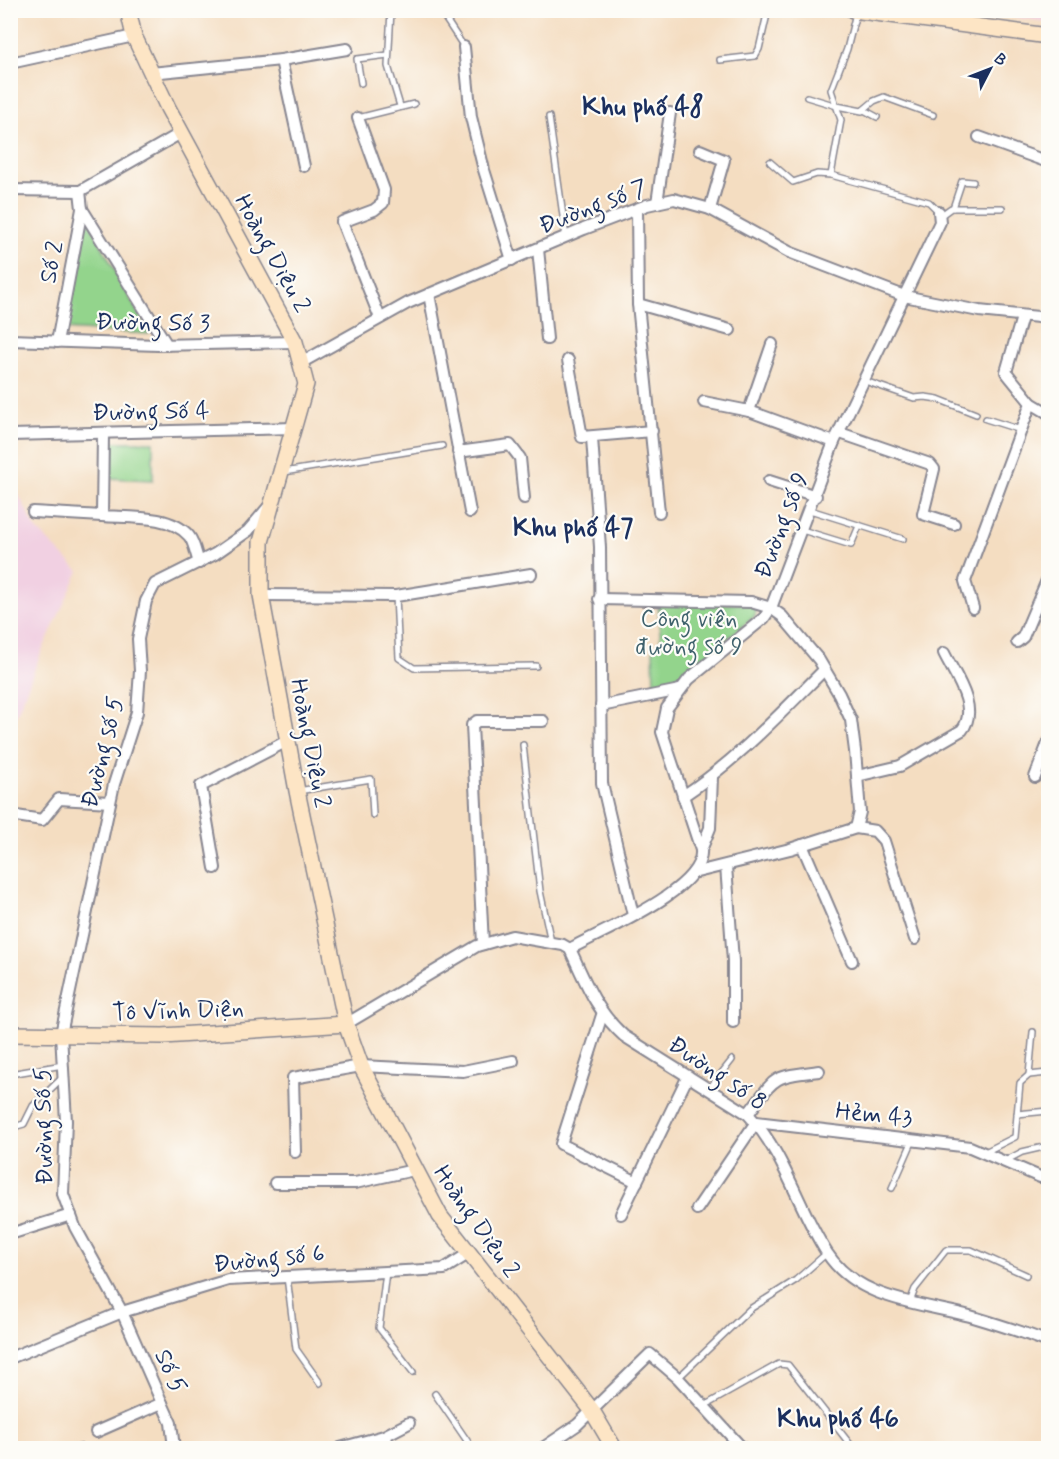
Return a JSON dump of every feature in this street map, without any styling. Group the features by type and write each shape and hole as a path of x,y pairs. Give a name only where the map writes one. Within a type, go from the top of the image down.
{"street":[{"name":"Hoàng Diệu 2","path":"128,10 134,36 151,74 296,342 299,363 306,384 279,472 261,542 261,595 287,741 346,1024 361,1066 440,1216 591,1408 614,1449"},
{"path":"855,11 1048,36"},
{"path":"10,63 134,36"},
{"path":"464,47 471,117 484,170 512,260"},
{"path":"151,74 281,60 347,49"},
{"path":"281,60 304,166"},
{"path":"657,203 670,112"},
{"path":"358,118 384,190 383,203 374,210 342,222 380,318"},
{"path":"10,190 80,191 182,133"},
{"path":"979,137 1048,162"},
{"path":"700,150 724,160 710,209"},
{"name":"Số 2","path":"57,342 82,209 80,191"},
{"name":"Đường số 7","path":"299,363 429,294 637,208 674,199 710,209 789,252 904,296 1022,317 1044,318"},
{"path":"637,208 638,304 659,512"},
{"path":"82,209 166,345"},
{"name":"Đường số 9","path":"701,850 662,732 667,708 680,690 771,608 837,437 904,296 939,214"},
{"path":"538,249 547,339"},
{"path":"429,294 470,512"},
{"path":"638,304 730,330"},
{"path":"1044,318 1048,307"},
{"path":"1022,317 1006,372 1030,403 1048,413"},
{"name":"Đường Số 3","path":"10,340 166,345 296,342"},
{"path":"749,411 772,344"},
{"path":"568,360 582,437 592,438 652,430"},
{"path":"704,402 749,411 932,466 934,469 923,514 954,524"},
{"path":"973,608 965,581 1030,403"},
{"name":"Đường Số 4","path":"10,435 294,428"},
{"path":"102,516 103,433"},
{"path":"592,438 600,547 602,783 633,915"},
{"path":"458,452 510,445 520,458 524,498"},
{"path":"769,481 816,496"},
{"name":"Đường số 5","path":"61,1034 110,802 137,712 140,682 138,639 146,601 155,584 199,562 248,531 270,505"},
{"path":"33,512 150,519 176,525 190,537 199,562"},
{"path":"261,595 396,596 531,574"},
{"path":"1017,642 1023,637 1048,578"},
{"path":"599,598 750,602 771,608 782,616 824,670 851,720 860,812 856,828"},
{"path":"857,776 900,766 962,730 968,723 969,709 944,653"},
{"path":"682,796 712,777 755,739 824,670"},
{"path":"601,706 680,690"},
{"path":"483,944 472,726 477,721 543,721"},
{"path":"214,868 201,786 287,741"},
{"path":"1035,777 1048,743"},
{"path":"346,1024 376,1004 483,944 512,936 551,942 570,950 662,899 687,882 702,859 701,850 710,828 712,777"},
{"path":"10,815 42,820 59,799 110,802"},
{"path":"693,873 726,866 856,828 875,831 884,841 915,939"},
{"path":"802,845 852,961"},
{"path":"726,866 733,961 733,1022"},
{"name":"Đường số 8","path":"570,950 602,1015 624,1036 752,1118 778,1154 827,1253 844,1273 861,1284 910,1302 969,1316 1048,1342"},
{"path":"602,1015 561,1144 637,1182"},
{"name":"Tô Vĩnh Diện","path":"10,1034 163,1036 346,1024"},
{"name":"Đường Số 5","path":"61,1034 66,1121 63,1194 71,1215 122,1312"},
{"path":"294,1152 293,1078 361,1066 462,1071 513,1061"},
{"path":"697,1209 773,1081 781,1076 819,1071"},
{"path":"621,1215 688,1076"},
{"name":"Hẻm 43","path":"752,1118 970,1147 1040,1177 1048,1177"},
{"path":"275,1183 355,1183 414,1170"},
{"path":"10,1234 71,1215"},
{"name":"Đường số 6","path":"10,1358 122,1312 228,1280 444,1269 468,1254"},
{"name":"Số 5","path":"122,1312 171,1423 173,1446"},
{"path":"543,1449 577,1425 591,1408 647,1355 654,1354 742,1449"},
{"path":"96,1431 162,1403"},
{"path":"340,1449 356,1447 409,1423"},
{"path":"384,1436 389,1449"}],"lane":[{"path":"391,10 388,66 400,106"},
{"path":"406,10 441,12 464,47"},
{"path":"720,60 755,56 759,49 768,10"},
{"path":"831,175 841,126 831,90 848,49 855,11"},
{"path":"361,83 357,59 388,55"},
{"path":"807,97 837,106 864,110 877,117"},
{"path":"864,110 874,101 884,97 933,115"},
{"path":"358,118 414,104"},
{"path":"549,117 566,237"},
{"path":"770,162 793,182 817,174 831,175 929,202 939,214 953,208 1002,208"},
{"path":"953,208 958,185 962,181 973,182"},
{"path":"865,381 914,398 938,399 976,414"},
{"path":"986,419 1021,430"},
{"path":"279,472 442,446"},
{"path":"810,510 903,539"},
{"path":"802,530 851,545 859,526"},
{"path":"396,596 399,657 414,668 536,666"},
{"path":"524,745 537,870 551,942"},
{"path":"297,791 371,779 373,815"},
{"path":"1029,1075 1033,1032"},
{"path":"709,1089 732,1060"},
{"path":"10,1074 63,1065"},
{"path":"986,1152 1014,1139 1020,1081 1029,1075 1048,1073"},
{"path":"10,1128 24,1124 33,1106 63,1077"},
{"path":"1017,1114 1048,1111"},
{"path":"892,1188 914,1139"},
{"path":"1005,1161 1022,1152 1048,1146"},
{"path":"910,1302 915,1289 946,1250 962,1252 971,1250 1026,1275"},
{"path":"678,1378 750,1309 796,1280 827,1253"},
{"path":"386,1272 379,1328 413,1372"},
{"path":"287,1277 296,1349 320,1383"},
{"path":"704,1406 779,1364 788,1365 853,1449"},
{"path":"435,1394 472,1449"},
{"path":"159,1449 173,1446"}],"shaded area":[{"path":"972,11 1048,11 1048,22"},
{"path":"11,480 36,529 79,571 41,653 11,729"}],"green space":[{"path":"82,209 149,334 63,329"},
{"path":"108,442 153,442 153,480 106,478"},
{"name":"Công viên đường số 9","path":"658,603 749,604 756,610 755,616 671,684 654,691 653,648 661,646"}],"district":[{"name":"Khu phố 48","path":"643,106"},
{"name":"Khu phố 47","path":"573,527"},
{"name":"Khu phố 46","path":"838,1418"}]}
